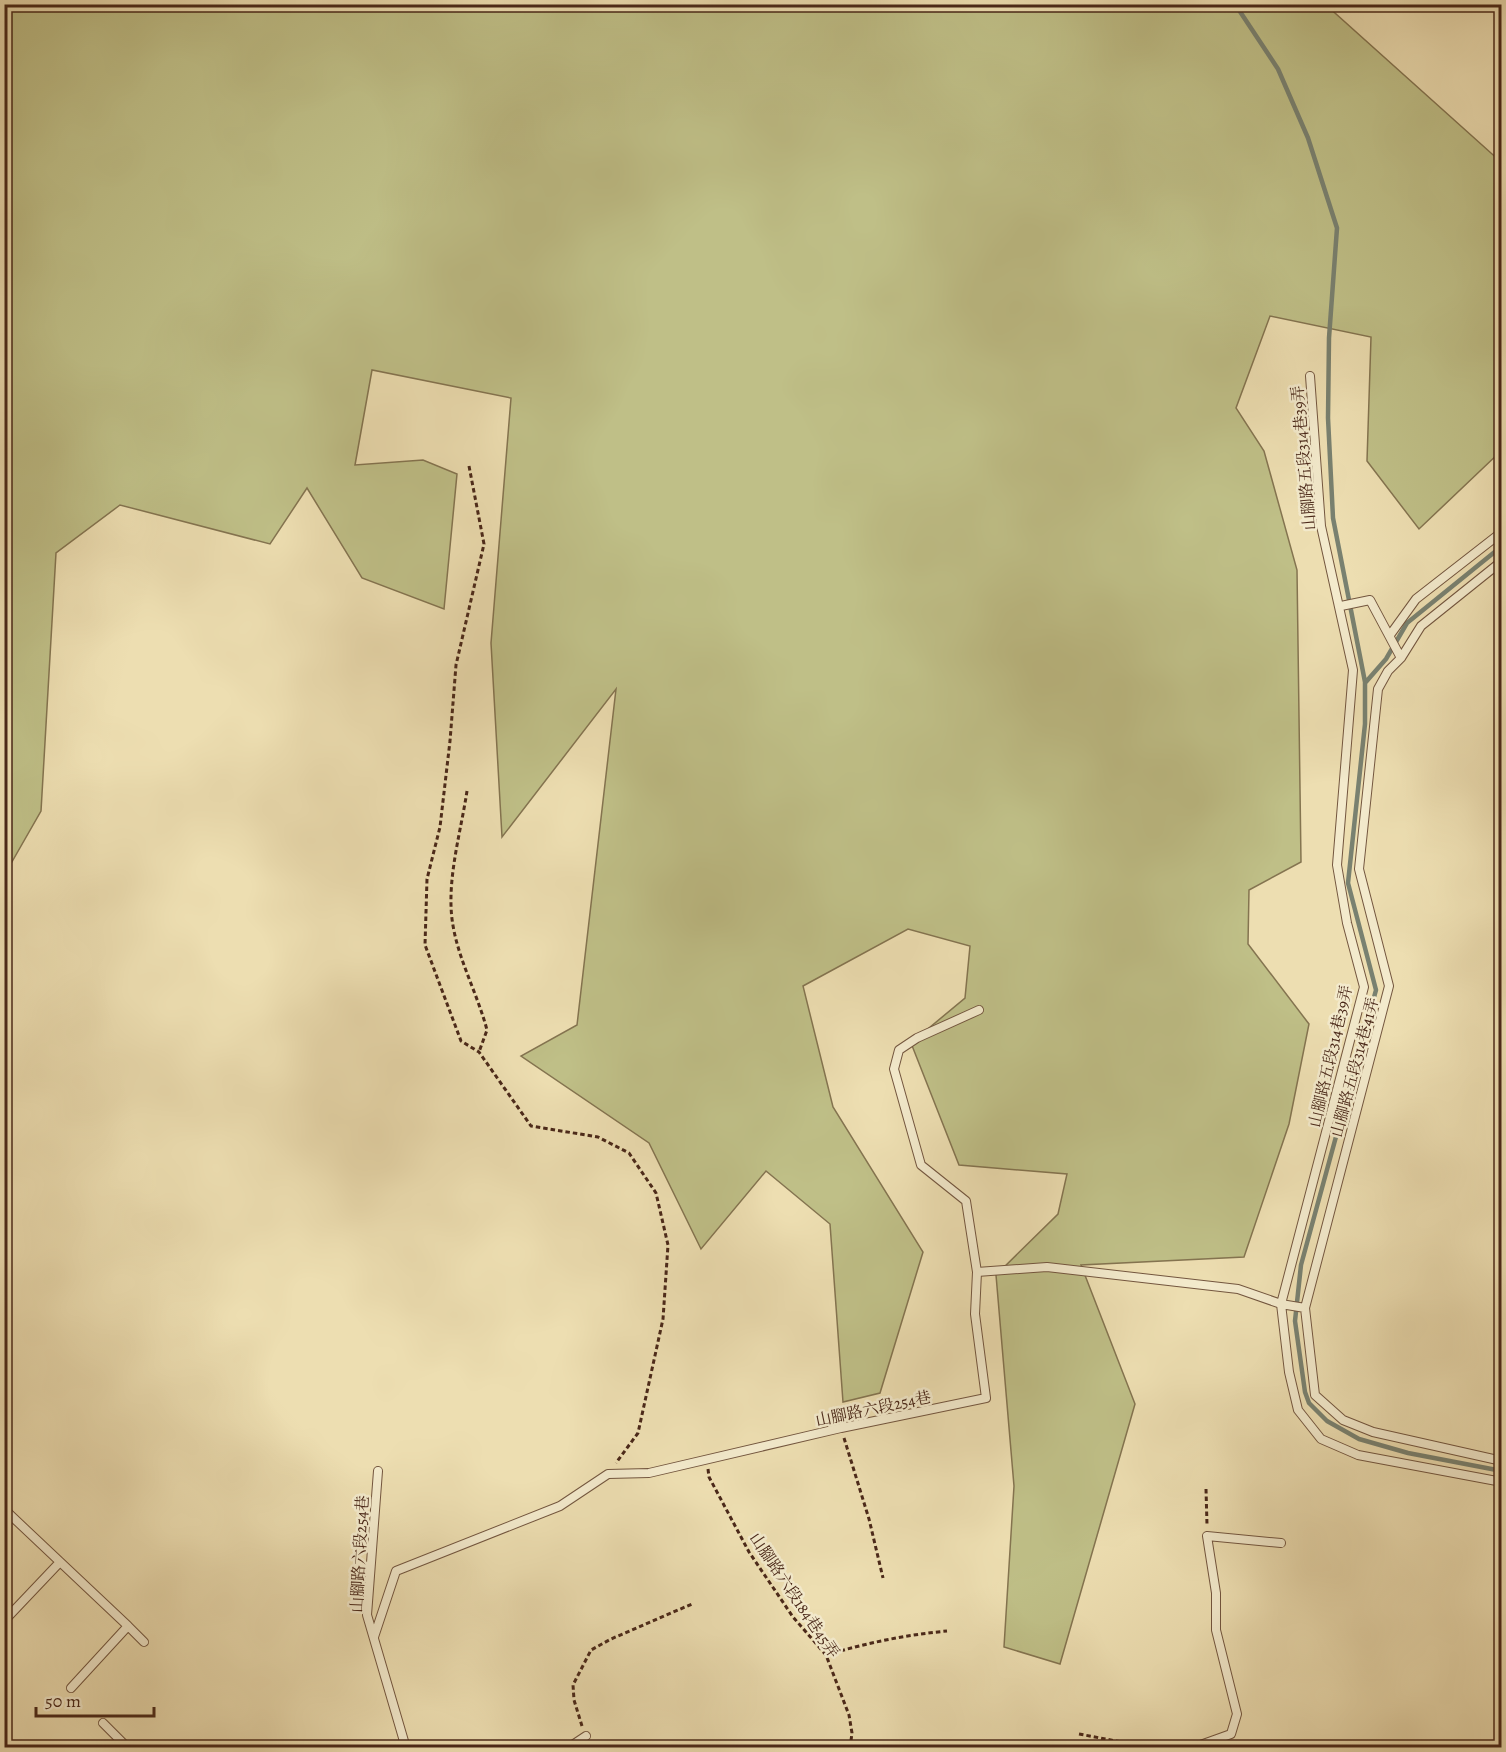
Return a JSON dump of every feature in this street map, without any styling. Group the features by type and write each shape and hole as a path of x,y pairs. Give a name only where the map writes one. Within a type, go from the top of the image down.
{"lane":[{"name":"山腳路五段314巷39弄","path":"1310,376 1321,526 1341,606 1353,670 1337,866 1347,923 1364,987 1281,1304 1289,1372 1298,1410 1321,1439 1358,1455 1502,1482"},
{"path":"1390,634 1416,599 1502,532"},
{"name":"山腳路五段314巷41弄","path":"1502,561 1420,626 1401,658 1388,671 1378,689 1359,869 1389,986 1305,1308 1316,1395 1343,1420 1373,1432 1502,1461"},
{"path":"1341,606 1370,600 1401,658"},
{"name":"山腳路六段254巷","path":"374,1637 396,1571 560,1506 608,1474 649,1473 841,1428 986,1398 975,1314 977,1272 966,1201 921,1165 894,1069 898,1050 917,1038 979,1010"},
{"path":"977,1272 1047,1267 1238,1289 1281,1304 1305,1308"},
{"name":"山腳路六段254巷","path":"378,1471 367,1615 406,1748"},
{"path":"4,1509 144,1642"},
{"path":"1192,1748 1231,1734 1237,1714 1216,1630 1216,1593 1207,1536 1281,1543"},
{"path":"4,1621 60,1562"},
{"path":"71,1688 128,1626"},
{"path":"103,1723 128,1748"},
{"path":"568,1748 586,1736"}],"path":[{"path":"470,466 484,544 456,665 440,827 427,879 425,945 461,1041 479,1052 531,1126 598,1137 629,1153 656,1193 668,1245 663,1319 638,1433 608,1474"},
{"path":"467,791 453,882 452,918 460,956 487,1030 479,1052"},
{"path":"841,1428 869,1519 883,1578"},
{"name":"山腳路六段184巷45弄","path":"706,1461 709,1477 749,1552 793,1617 826,1655 849,1715 852,1733 850,1748"},
{"path":"1206,1490 1207,1536"},
{"path":"586,1736 574,1700 573,1684 591,1650 610,1639 692,1604"},
{"path":"826,1655 868,1642 903,1635 947,1631"},
{"path":"1079,1734 1153,1748"}],"green space":[{"path":"5,5 1326,5 1501,162 1501,451 1419,529 1367,461 1371,337 1270,316 1236,408 1264,451 1297,570 1301,862 1249,890 1248,944 1309,1024 1289,1124 1244,1257 1081,1265 1135,1404 1060,1664 1004,1647 1014,1486 996,1275 1058,1214 1067,1174 959,1165 911,1043 965,998 970,946 908,929 803,986 833,1107 923,1252 880,1393 843,1402 830,1224 766,1171 701,1249 649,1143 521,1056 577,1025 616,689 502,837 491,643 511,398 372,370 355,465 423,460 457,474 444,609 362,578 307,488 270,544 120,505 56,553 41,811 5,874"}],"waterway":[{"path":"1235,4 1278,69 1308,138 1337,228 1329,338 1328,418 1333,518 1365,682"},
{"path":"1502,546 1407,623 1386,659 1365,683 1365,724 1348,883 1376,990 1301,1265 1295,1321 1305,1392 1309,1403 1327,1421 1359,1439 1408,1453 1502,1471"}]}
